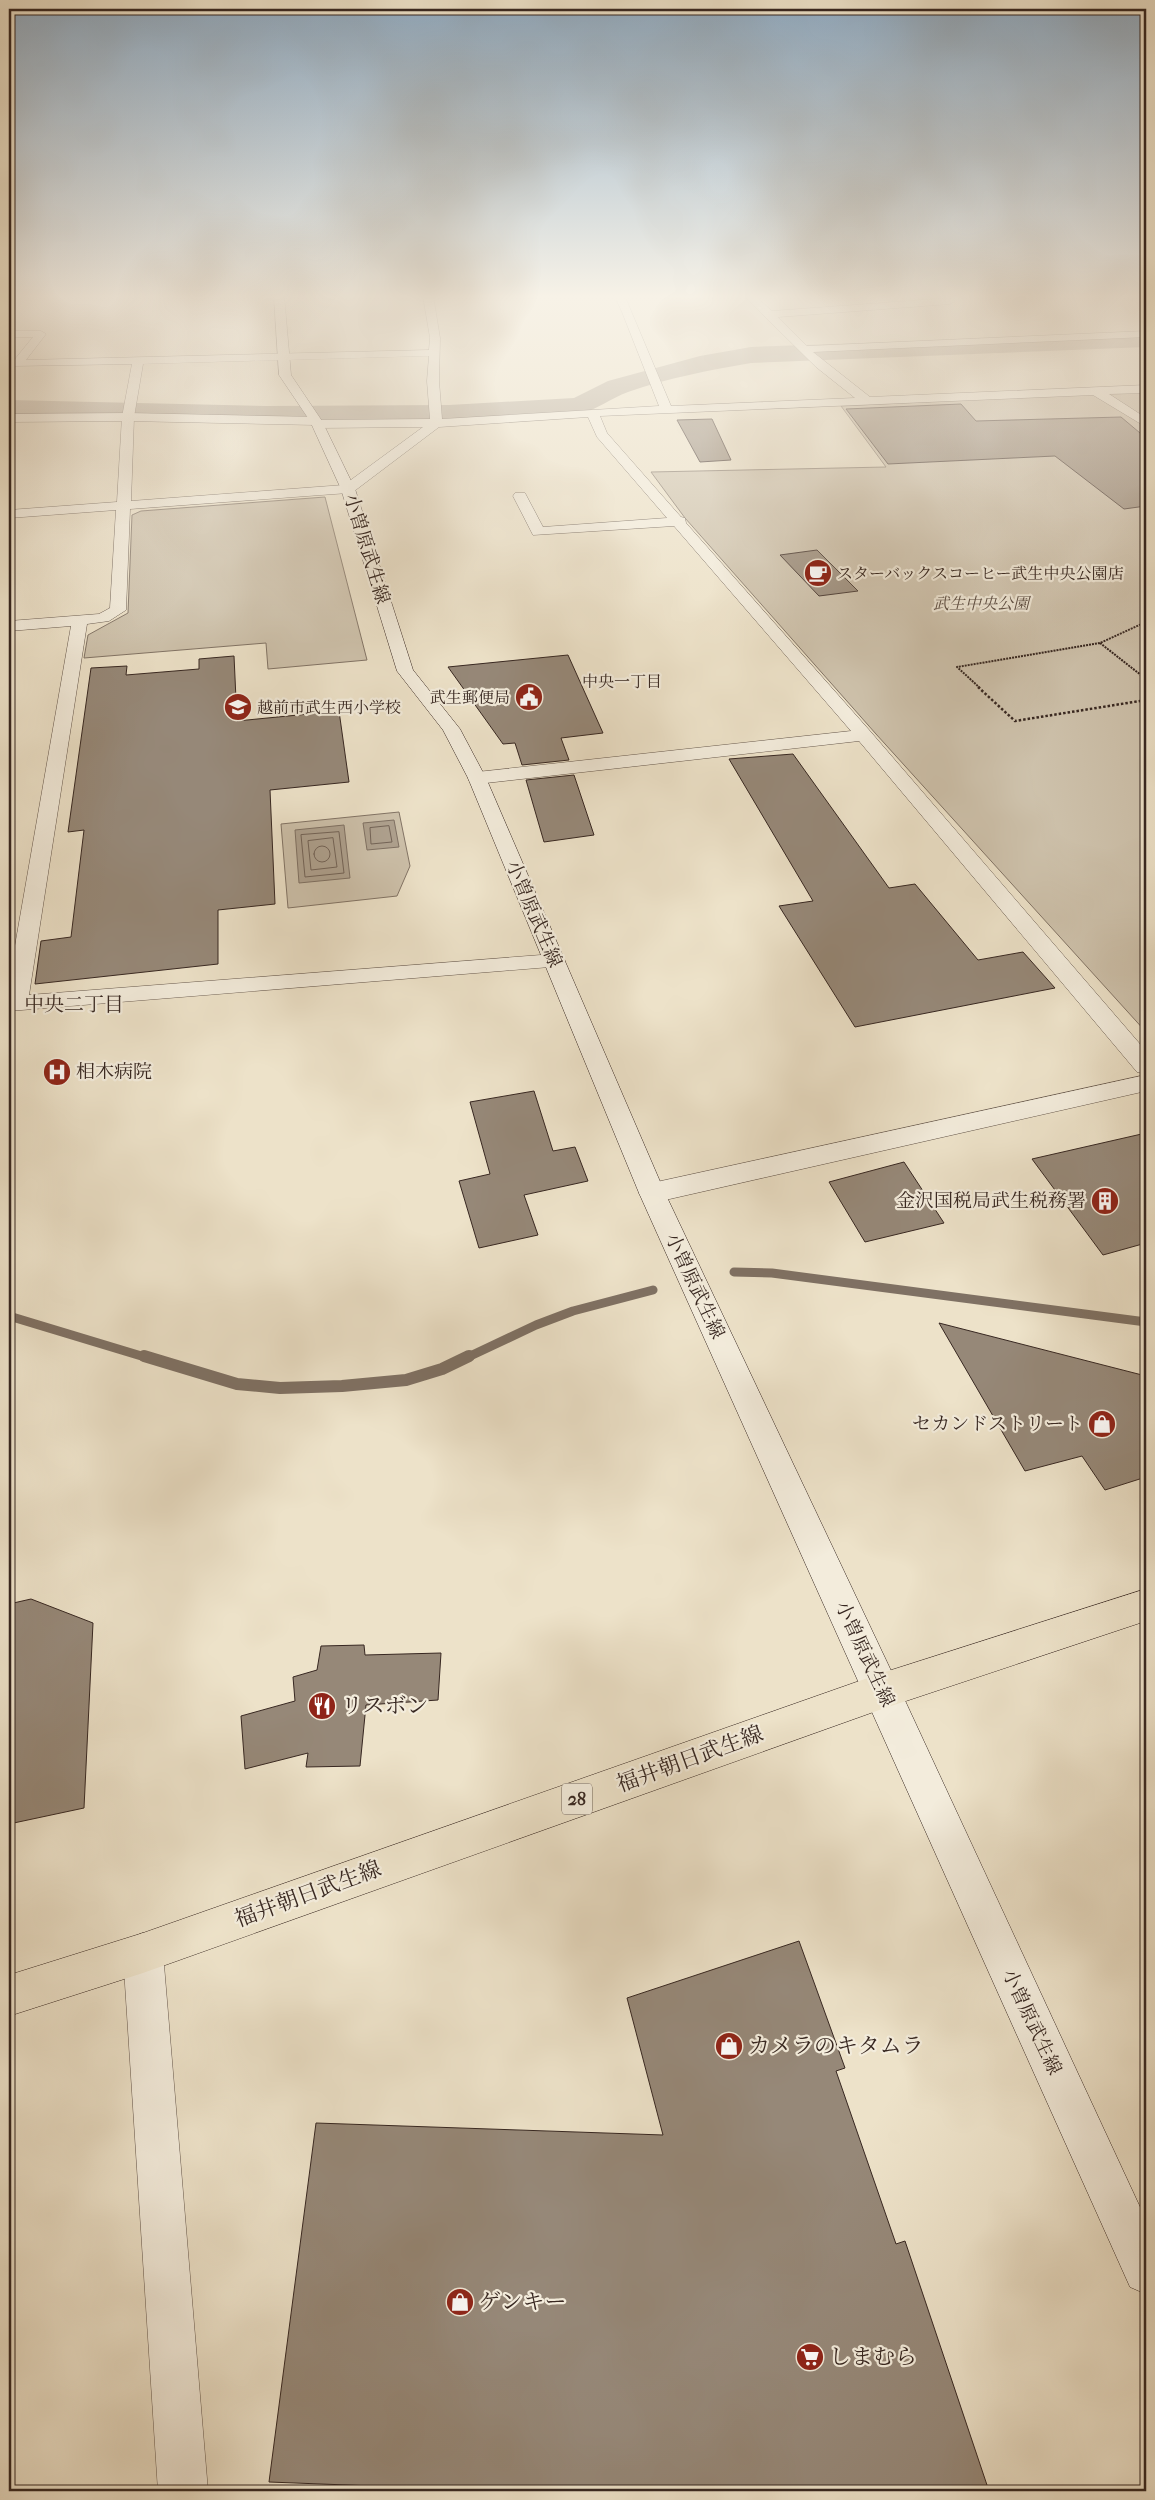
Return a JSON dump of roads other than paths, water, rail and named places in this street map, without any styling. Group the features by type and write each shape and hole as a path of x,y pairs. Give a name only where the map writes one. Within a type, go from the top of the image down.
{"main road":[{"name":"福井朝日武生線","path":"9,1996 143,1953 882,1691 1146,1605"}],"street":[{"path":"9,626 103,618 118,610 129,412"},
{"name":"小曽原武生線","path":"309,412 348,489 405,671 451,729 477,778 652,1193 882,1691 1146,2271"},
{"path":"436,412 436,423"},
{"path":"9,418 314,419 436,423 642,412"},
{"path":"1128,412 1146,423"},
{"path":"593,413 602,434 680,521 864,735 1146,1069 652,1193"},
{"path":"9,514 123,508 348,489 436,423"},
{"path":"520,496 538,532 680,521"},
{"path":"80,620 12,1004 554,961"},
{"path":"477,778 864,735"},
{"path":"143,1953 183,2491"}],"water":[{"path":"394,820 399,847 367,850 363,823"},
{"path":"344,825 350,878 299,883 295,830"}],"waterway":[{"path":"166,412 266,414 474,412"},
{"path":"734,1272 772,1273 1146,1322"},
{"path":"466,1358 536,1325 573,1311 653,1290"},
{"path":"9,1316 148,1358"},
{"path":"144,1356 237,1384 280,1388 342,1386 406,1380 442,1369 469,1356"}],"place":[{"name":"スターバックスコーヒー武生中央公園店","path":"818,573"},
{"name":"武生郵便局","path":"529,697"},
{"name":"越前市武生西小学校","path":"238,707"},
{"name":"相木病院","path":"57,1072"},
{"name":"金沢国税局武生税務署","path":"1105,1201"},
{"name":"セカンドストリート","path":"1102,1424"},
{"name":"リスボン","path":"322,1706"},
{"name":"カメラのキタムラ","path":"729,2046"},
{"name":"ゲンキー","path":"460,2302"},
{"name":"しまむら","path":"810,2357"}],"district":[{"name":"中央一丁目","path":"622,681"},
{"name":"中央二丁目","path":"74,1004"}],"park label":[{"name":"武生中央公園","path":"981,603"}]}
